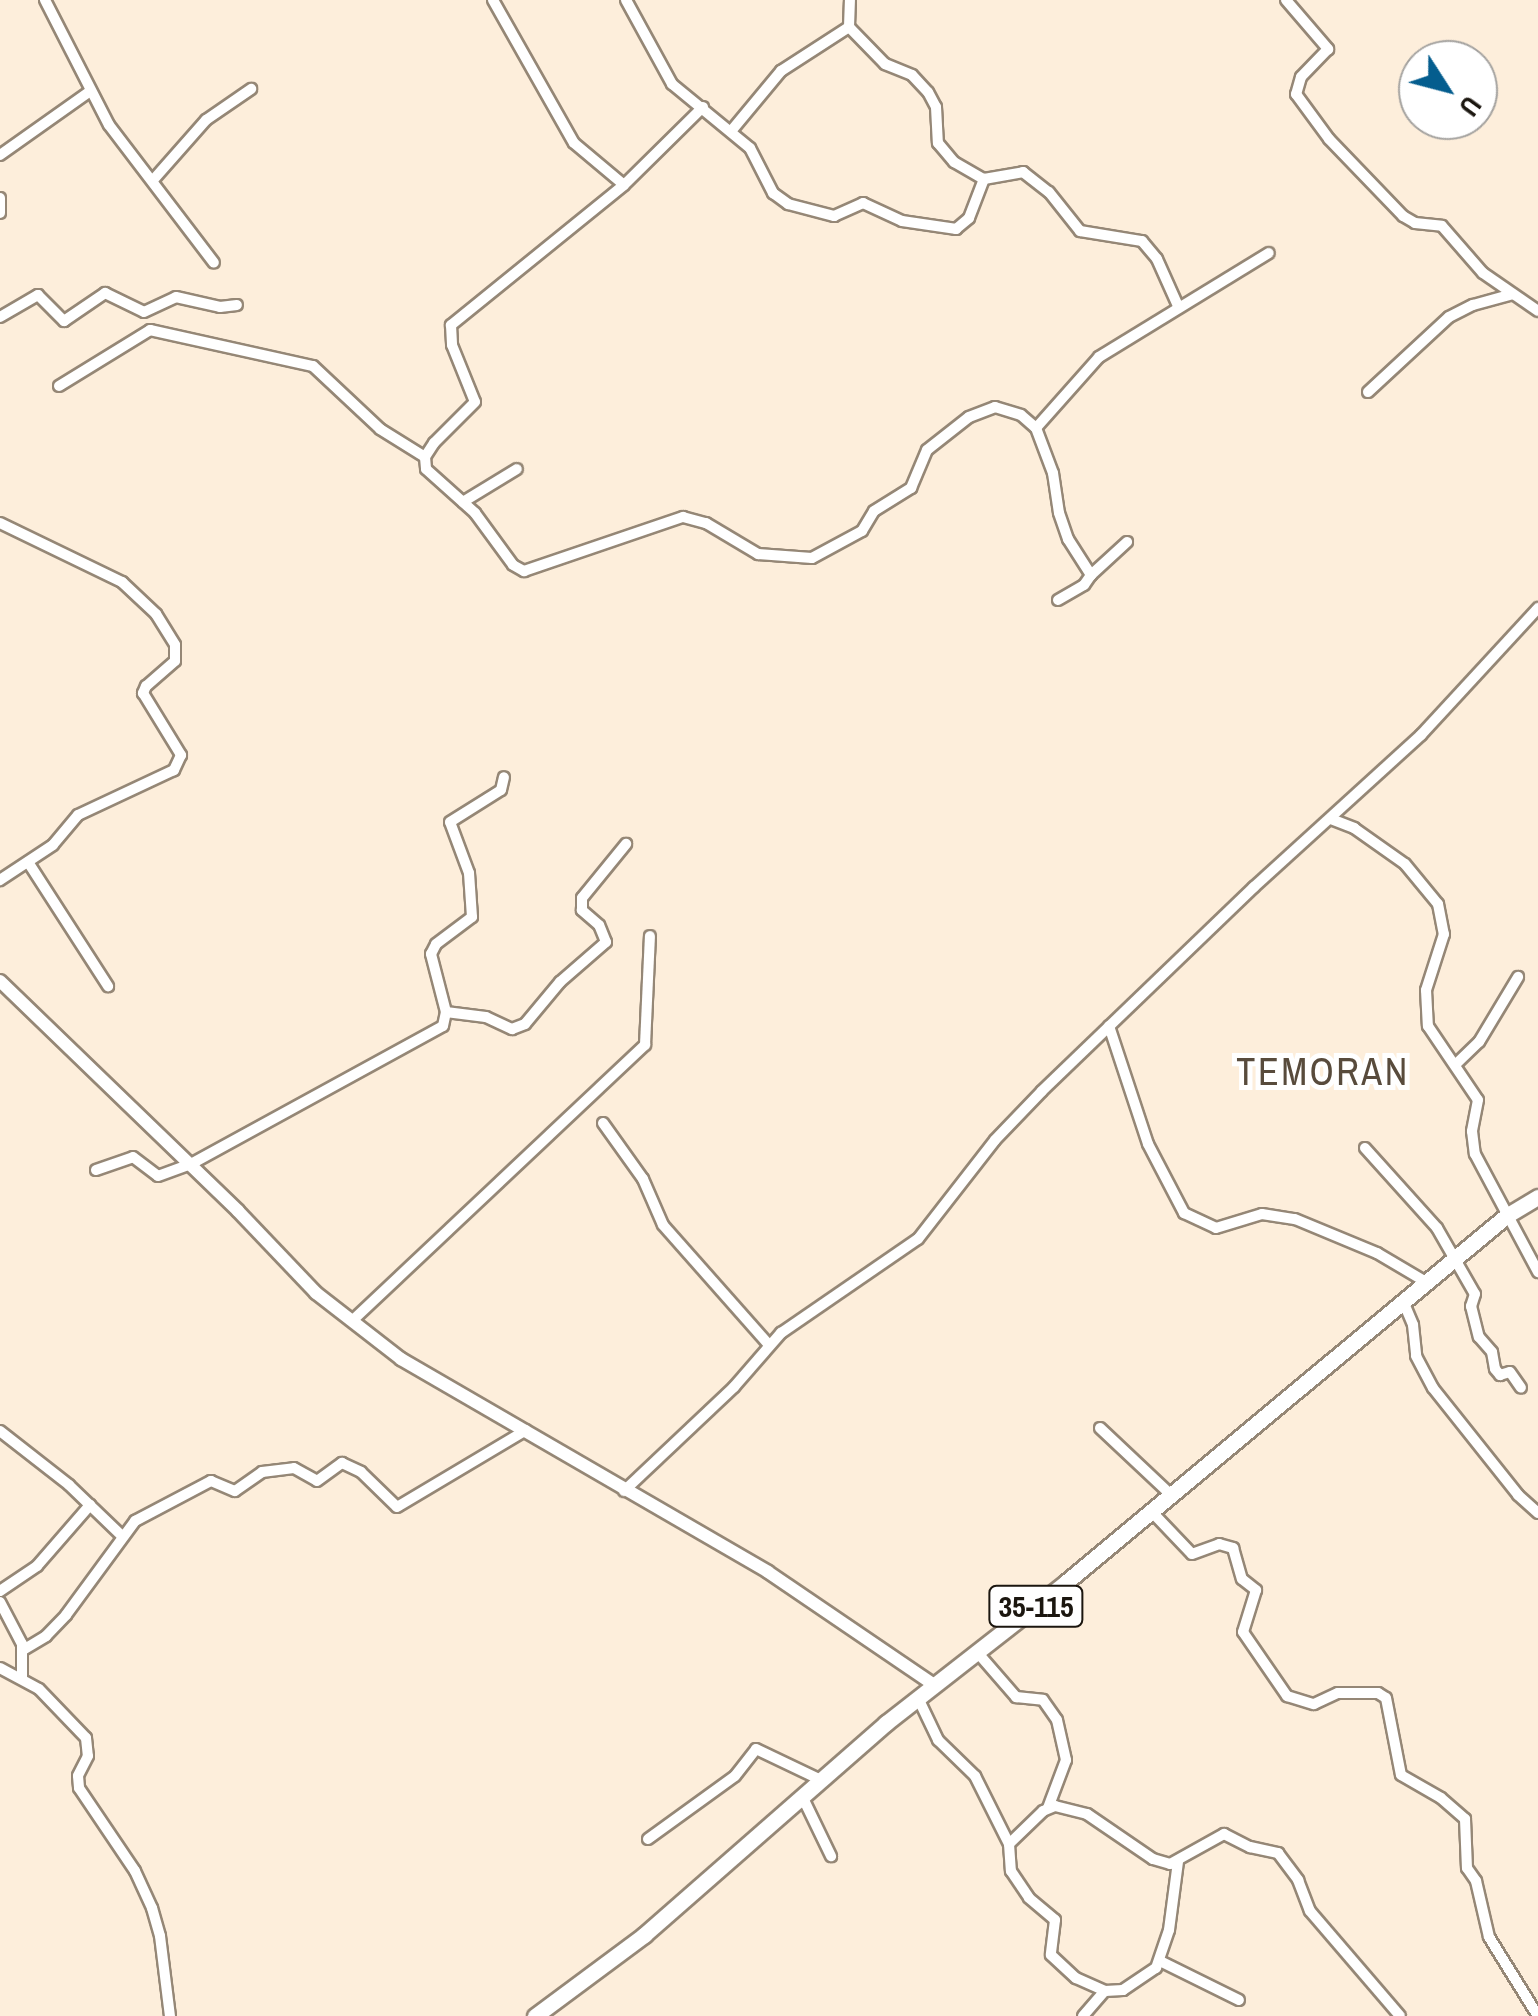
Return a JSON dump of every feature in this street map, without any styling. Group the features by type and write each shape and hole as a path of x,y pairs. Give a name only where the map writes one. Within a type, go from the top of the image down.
{"main road":[{"name":"35-115","path":"535,2016 632,1946 918,1698 1152,1511 1506,1216 1538,1197"}],"street":[{"path":"45,0 109,125 154,179 214,263"},
{"path":"510,0 495,4 574,144 624,185"},
{"path":"626,0 667,77 732,130 758,158 778,199 824,215 864,203 902,221 956,229 968,218 984,179"},
{"path":"850,0 848,27 885,64 918,80 936,107 936,137 942,150 961,168 984,179 1023,172 1043,186 1080,231 1142,241 1157,258 1178,306"},
{"path":"1286,0 1328,49 1301,77 1296,94 1330,138 1402,216 1415,223 1442,226 1483,273 1538,312"},
{"path":"732,130 780,72 848,27"},
{"path":"154,179 206,120 251,90"},
{"path":"0,156 89,92"},
{"path":"425,457 475,402 452,345 451,325 624,185 703,108"},
{"path":"0,198 0,213"},
{"path":"1036,428 1099,357 1268,253"},
{"path":"0,316 38,296 64,321 105,293 144,312 176,298 220,307 237,304"},
{"path":"1368,392 1449,317 1472,305 1512,294"},
{"path":"59,386 150,330 314,366 380,429 425,457 431,475 464,502 514,565 524,570 683,517 706,523 758,554 812,558 855,536 874,511 907,492 928,450 982,408 1021,415 1036,428 1054,472 1058,513 1092,575"},
{"path":"464,502 517,469"},
{"path":"0,523 122,582 156,614 175,645 170,670 151,681 143,693 154,718 179,747 174,770 78,815 53,845 0,880"},
{"path":"1058,600 1127,542"},
{"path":"624,1491 734,1387 769,1345 811,1310 906,1249 994,1140 1109,1026 1421,736 1538,608"},
{"path":"96,1170 134,1157 158,1176 191,1164 433,1035 442,1026 446,1012 431,954 436,944 472,916 469,873 450,822 502,790 504,776"},
{"path":"1330,818 1354,828 1404,864 1438,904 1444,934 1428,980 1426,1017 1430,1032 1478,1100 1472,1130 1475,1154 1538,1272"},
{"path":"446,1012 486,1017 512,1028 525,1024 560,982 606,942 599,924 582,910 582,898 626,844"},
{"path":"28,862 108,986"},
{"path":"352,1320 645,1046 650,936"},
{"path":"1456,1064 1479,1042 1518,977"},
{"path":"1,983 191,1164 316,1293 438,1384 526,1430 624,1491 768,1572 934,1685"},
{"path":"1109,1026 1148,1144 1184,1213 1216,1228 1262,1214 1295,1219 1377,1253 1426,1282"},
{"path":"603,1123 643,1179 663,1225 769,1345"},
{"path":"1365,1148 1406,1189 1455,1258 1476,1294 1471,1306 1479,1337 1492,1352 1494,1368 1500,1375 1510,1372 1520,1388"},
{"path":"1403,1301 1413,1325 1416,1356 1433,1388 1518,1495 1538,1512"},
{"path":"1100,1428 1170,1495"},
{"path":"0,1430 122,1535"},
{"path":"23,1650 46,1636 66,1615 122,1535 144,1514 211,1481 236,1491 269,1470 294,1468 317,1481 342,1462 378,1485 389,1503 405,1505 526,1430"},
{"path":"0,1592 37,1566 90,1505"},
{"path":"1152,1511 1192,1554 1219,1544 1233,1548 1242,1578 1256,1590 1243,1632 1288,1696 1314,1704 1338,1693 1378,1693 1386,1698 1400,1774 1441,1798 1465,1818 1467,1868 1476,1881 1489,1937 1538,2016"},
{"path":"0,1602 20,1637 22,1678"},
{"path":"977,1652 1016,1697 1043,1700 1056,1720 1066,1760 1048,1808 1009,1844"},
{"path":"0,1682 3,1669 22,1678 86,1738 88,1756 78,1782 135,1872 152,1908 160,1936 170,2016"},
{"path":"918,1698 938,1740 975,1776 1009,1844 1011,1872 1029,1898 1055,1920 1051,1955 1076,1978 1105,1991 1134,1986 1160,1961 1178,1862"},
{"path":"648,1840 736,1776 756,1750 822,1780"},
{"path":"802,1796 830,1856"},
{"path":"1048,1808 1079,1811 1153,1859 1178,1862 1224,1834 1250,1847 1278,1853 1298,1880 1310,1911 1400,2016"},
{"path":"1160,1961 1239,2000"},
{"path":"1083,2016 1105,1991"}],"district":[{"name":"TEMORAN","path":"1323,1072"}]}
